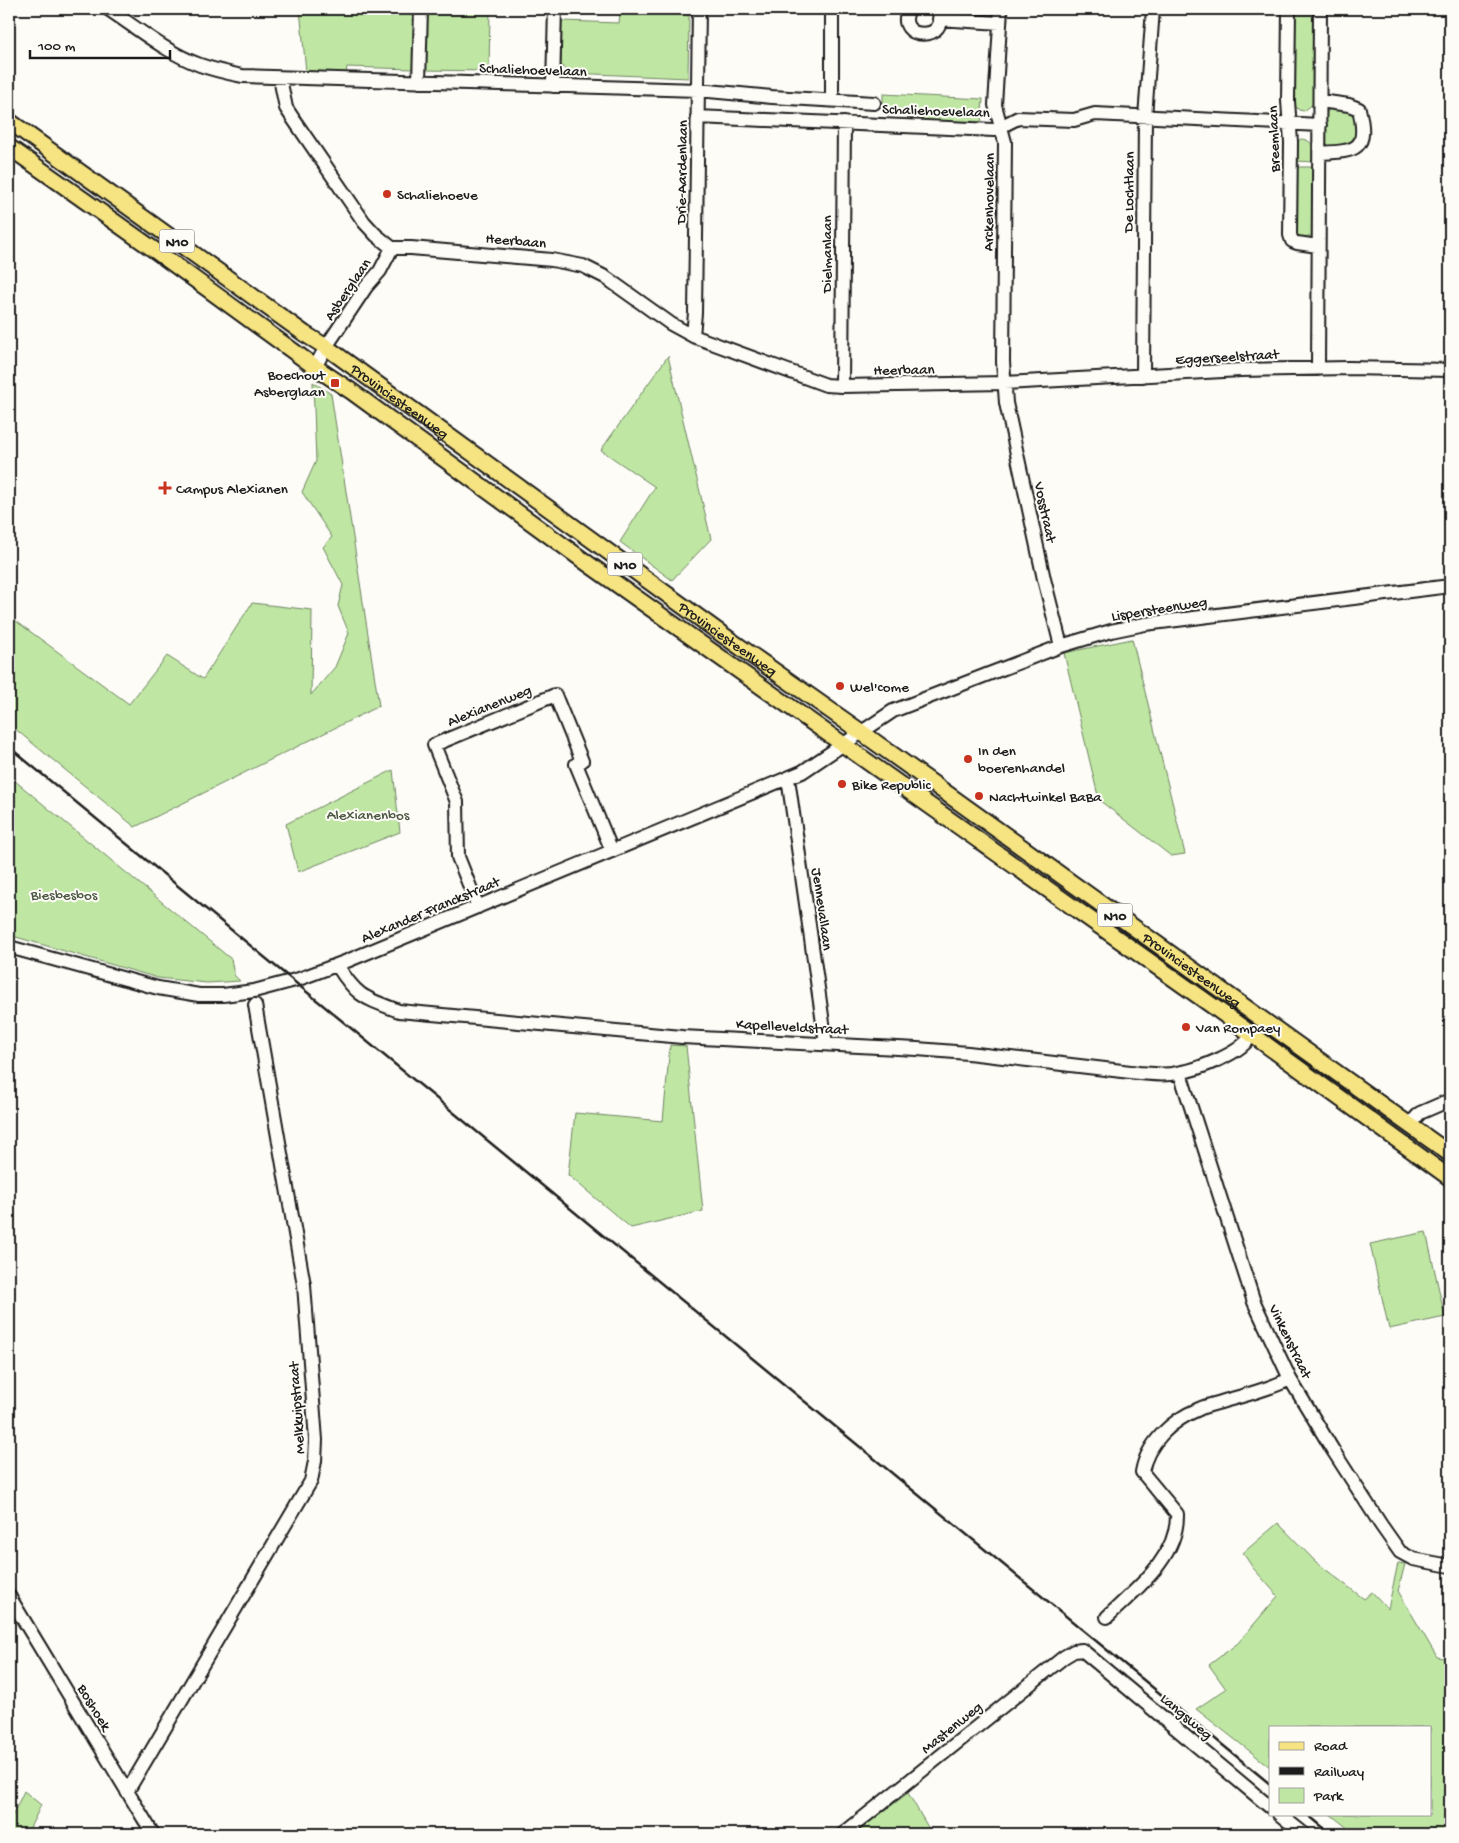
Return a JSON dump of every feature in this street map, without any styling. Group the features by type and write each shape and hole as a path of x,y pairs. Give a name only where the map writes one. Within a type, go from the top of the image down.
{"main road":[{"name":"Provinciesteenweg","path":"9,121 305,334 326,347 723,635 1450,1154"},
{"name":"Provinciesteenweg","path":"9,147 153,248 603,575 844,744 1450,1178"},
{"path":"1270,1048 1266,1042 1268,1035 1273,1034 1283,1040 1292,1041"}],"street":[{"path":"108,9 178,55 199,65 242,76 280,78 286,108 364,222 376,236 392,248"},
{"path":"419,82 421,9"},
{"path":"553,86 555,9"},
{"name":"Drie-Aardenlaan","path":"693,336 695,313 699,9"},
{"path":"832,9 832,100"},
{"path":"909,9 906,17 907,25 918,34 933,31 938,25 938,14 1000,23"},
{"name":"Arckenhovelaan","path":"1001,9 995,105 1005,142 1004,383"},
{"name":"De Lochtlaan","path":"1142,376 1145,117 1152,9"},
{"name":"Breemlaan","path":"1289,9 1290,235 1292,241 1297,243 1318,246"},
{"path":"1318,369 1320,9"},
{"name":"Schaliehoevelaan","path":"280,78 698,90 772,98 874,103"},
{"path":"1320,101 1349,105 1359,109 1361,119 1361,139 1355,149 1345,152 1320,153"},
{"name":"Schaliehoevelaan","path":"697,117 994,130 1018,118 1074,120 1096,114 1320,126"},
{"name":"Dielmanlaan","path":"842,386 844,123"},
{"name":"Heerbaan","path":"392,248 552,260 583,266 605,277 671,324 693,336 826,385 1004,383"},
{"name":"Asberglaan","path":"315,367 366,287 380,271 392,248"},
{"name":"Eggerseelstraat","path":"1004,383 1241,370 1450,370"},
{"name":"Vosstraat","path":"1004,383 1006,403 1029,512 1061,646"},
{"name":"Lispersteenweg","path":"844,744 893,711 1061,646 1111,631 1145,624 1450,586"},
{"name":"Alexianenweg","path":"478,907 458,857 457,802 434,744 555,695 582,761 576,764 612,851"},
{"name":"Alexander Franckstraat","path":"9,947 158,988 199,995 223,995 254,991 299,979 337,965 788,778 802,772 844,744"},
{"name":"Jennevallaan","path":"788,778 826,1044"},
{"name":"Kapelleveldstraat","path":"337,965 354,990 368,1000 399,1011 682,1037 968,1053 1139,1074 1163,1075 1180,1073 1221,1059 1248,1041 1251,1035"},
{"name":"Melkkuipstraat","path":"127,1792 311,1481 316,1461 304,1285 256,1005"},
{"name":"Vinkenstraat","path":"1180,1073 1254,1302 1290,1379 1339,1460 1400,1552 1412,1559 1450,1566"},
{"path":"1409,1125 1420,1113 1450,1100"},
{"path":"1107,1617 1158,1565 1175,1534 1177,1514 1142,1472 1147,1453 1152,1446 1166,1430 1198,1409 1269,1388 1290,1379"},
{"name":"Boshoek","path":"9,1596 153,1834"},
{"name":"Langsweg","path":"1082,1650 1269,1806"},
{"name":"Mastenweg","path":"843,1834 1063,1658 1074,1651 1082,1650"},
{"path":"1282,1816 1304,1834"}],"green space":[{"path":"300,9 417,9 414,69 347,67 346,73 306,72"},
{"path":"425,9 490,9 489,71 424,70"},
{"path":"1296,9 1313,9 1314,12 1313,104 1304,111 1299,110 1293,104 1294,12"},
{"path":"620,13 689,15 688,78 571,73 561,66 562,21 619,23"},
{"path":"883,94 983,99 981,125 919,122 919,112 883,108"},
{"path":"1332,107 1350,111 1356,118 1355,141 1349,147 1329,147 1324,139 1325,114"},
{"path":"1301,139 1309,141 1313,147 1314,162 1296,161 1297,142"},
{"path":"1296,167 1314,167 1314,236 1310,239 1300,238 1297,234"},
{"path":"668,356 711,539 672,580 620,542 655,487 601,450"},
{"path":"313,382 331,394 379,706 135,827 9,724 9,616 129,704 167,656 203,679 252,603 312,610 311,695 335,667 349,633 338,606 343,585 323,547 332,537 302,492 316,461"},
{"path":"1132,639 1185,854 1171,856 1099,800 1064,653"},
{"name":"Alexianenbos","path":"393,770 400,832 298,872 286,824"},
{"name":"Biesbesbos","path":"9,776 231,959 234,975 240,981 207,983 158,978 9,935"},
{"path":"670,1045 686,1046 703,1211 631,1228 568,1175 575,1113 663,1121"},
{"path":"1426,1232 1445,1317 1389,1329 1370,1244"},
{"path":"1278,1523 1316,1562 1364,1599 1372,1592 1388,1609 1398,1563 1405,1564 1398,1591 1437,1657 1450,1659 1450,1834 1355,1834 1332,1816 1432,1816 1432,1726 1269,1726 1269,1766 1196,1709 1226,1689 1209,1665 1238,1643 1278,1596 1253,1568 1243,1553"},
{"path":"24,1791 41,1805 27,1834 9,1834 9,1823"},
{"path":"908,1793 932,1834 854,1834"}],"railway":[{"path":"9,747 1269,1783"},
{"path":"1309,1816 1331,1834"}],"place":[{"name":"Schaliehoeve","path":"387,194"},
{"name":"Boechout Asberglaan","path":"335,383"},
{"name":"Campus Alexianen","path":"165,488"},
{"name":"Wel'come","path":"840,686"},
{"name":"In den boerenhandel","path":"968,759"},
{"name":"Bike Republic","path":"842,784"},
{"name":"Nachtwinkel BaBa","path":"979,796"},
{"name":"Van Rompaey","path":"1186,1027"}]}
